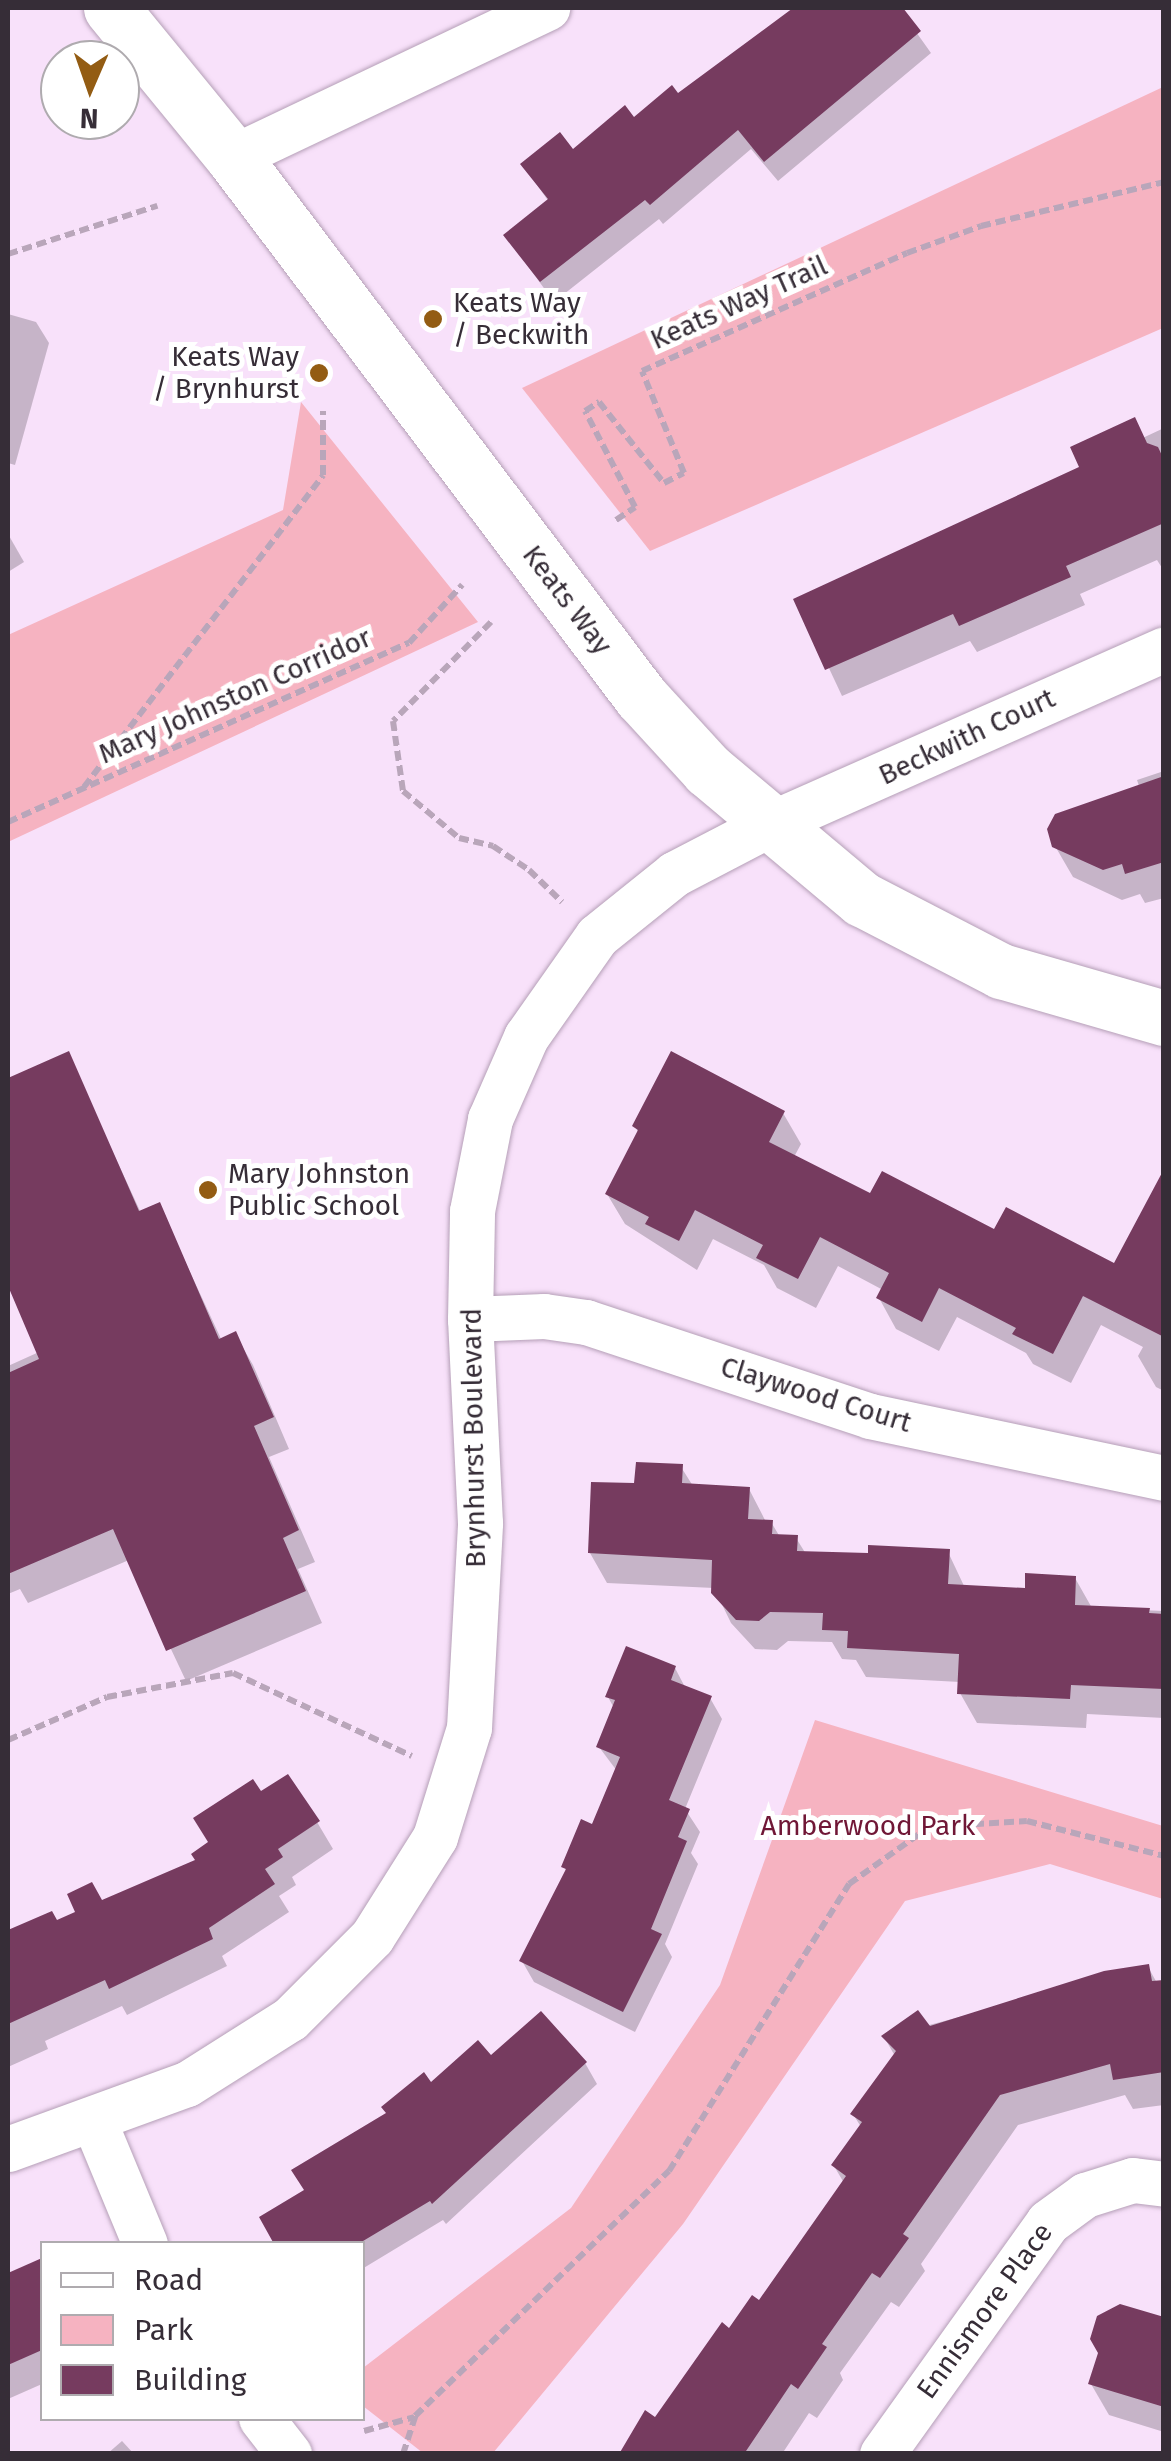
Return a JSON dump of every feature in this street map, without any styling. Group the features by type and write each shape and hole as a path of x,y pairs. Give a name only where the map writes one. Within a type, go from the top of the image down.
{"street":[{"name":"Keats Way","path":"111,8 233,157 640,697 708,770 862,898 1002,970 1164,1018"},
{"path":"233,157 547,8"},
{"name":"Beckwith Court","path":"770,824 1164,648"},
{"name":"Brynhurst Boulevard","path":"8,2149 94,2121 187,2084 290,2019 372,1937 435,1837 469,1728 480,1524 470,1319 472,1212 490,1119 526,1037 597,936 674,874 770,824"},
{"name":"Claywood Court","path":"470,1319 544,1316 586,1322 870,1416 1164,1478"},
{"path":"94,2121 144,2241"},
{"name":"Ennismore Place","path":"882,2454 1048,2222 1085,2195 1134,2180 1164,2184"},
{"path":"263,2421 289,2454"}],"path":[{"name":"Keats Way Trail","path":"616,520 635,507 585,411 598,402 664,482 684,473 642,371 890,261 981,226 1164,182"},
{"path":"8,254 157,206"},
{"path":"84,788 323,475 323,410"},
{"name":"Mary Johnston Corridor","path":"8,822 409,644 462,585"},
{"path":"491,622 393,721 403,792 459,838 492,846 529,870 562,902"},
{"path":"8,1740 108,1697 232,1673 454,1776"},
{"path":"364,2431 415,2416 670,2170 849,1884 929,1827 1028,1821 1164,1856"},
{"path":"404,2454 415,2416"}],"green space":[{"path":"1163,87 1163,328 650,551 522,388"},
{"path":"301,402 478,622 8,842 8,635 283,510"},
{"name":"Amberwood Park","path":"815,1720 1163,1826 1163,1899 1050,1864 905,1901 683,2224 493,2453 423,2453 365,2408 365,2366 571,2208 720,1985"}],"building":[{"path":"793,8 903,8 921,31 764,162 738,130 650,205 645,200 540,282 503,235 548,199 520,164 560,132 573,149 625,105 634,117 672,85 678,93"},
{"path":"1135,417 1147,443 1158,447 1164,460 1164,523 1066,566 1071,577 959,626 953,614 825,670 793,599 1079,467 1070,447"},
{"path":"1164,776 1164,862 1125,874 1122,864 1103,870 1052,847 1047,829 1055,814"},
{"path":"69,1051 139,1211 160,1202 219,1339 236,1331 274,1417 254,1426 299,1530 283,1538 306,1591 166,1651 113,1529 8,1574 8,1373 39,1359 8,1286 8,1078"},
{"path":"671,1051 785,1111 769,1142 870,1193 882,1171 994,1229 1006,1207 1114,1263 1164,1169 1164,1337 1083,1296 1053,1354 1012,1334 1016,1328 939,1288 922,1322 876,1298 889,1273 820,1237 798,1279 756,1258 763,1245 695,1210 679,1241 645,1224 649,1217 605,1194 638,1130 632,1126"},
{"path":"636,1462 683,1464 682,1483 750,1487 748,1519 773,1520 772,1534 798,1535 797,1551 868,1553 868,1545 950,1549 948,1584 1025,1588 1025,1573 1076,1576 1075,1605 1150,1608 1149,1613 1164,1614 1164,1689 1071,1685 1070,1699 957,1694 959,1654 847,1648 848,1631 822,1630 823,1613 770,1612 759,1621 736,1620 711,1593 712,1560 588,1553 591,1482 634,1483"},
{"path":"626,1646 676,1666 671,1680 712,1696 669,1800 690,1809 678,1837 687,1841 651,1929 662,1934 623,2012 519,1961 566,1869 561,1867 581,1819 592,1824 620,1757 596,1747 615,1700 605,1697"},
{"path":"288,1774 320,1821 278,1849 283,1857 265,1869 275,1884 209,1928 213,1939 109,1989 105,1980 8,2024 8,1930 52,1911 57,1920 75,1912 67,1894 92,1882 102,1900 195,1860 191,1854 208,1842 193,1818 253,1779 261,1791"},
{"path":"1149,1964 1152,1981 1164,1980 1164,2072 1113,2080 1110,2064 1000,2095 903,2234 909,2238 880,2278 872,2273 822,2344 827,2347 798,2389 791,2384 744,2454 619,2454 645,2410 655,2417 722,2322 729,2328 752,2295 759,2300 846,2176 831,2165 862,2122 850,2114 896,2051 881,2036 918,2010 930,2026 1104,1971"},
{"path":"541,2011 587,2062 432,2204 430,2201 363,2241 272,2241 259,2217 304,2190 291,2170 386,2113 381,2107 424,2072 431,2082 478,2040 491,2055"},
{"path":"40,2259 40,2351 8,2365 8,2273"},
{"path":"1120,2304 1164,2317 1164,2407 1088,2384 1098,2353 1090,2339 1097,2316"}],"place":[{"name":"Keats Way / Beckwith","path":"433,319"},
{"name":"Keats Way / Brynhurst","path":"319,373"},
{"name":"Mary Johnston Public School","path":"208,1190"}]}
